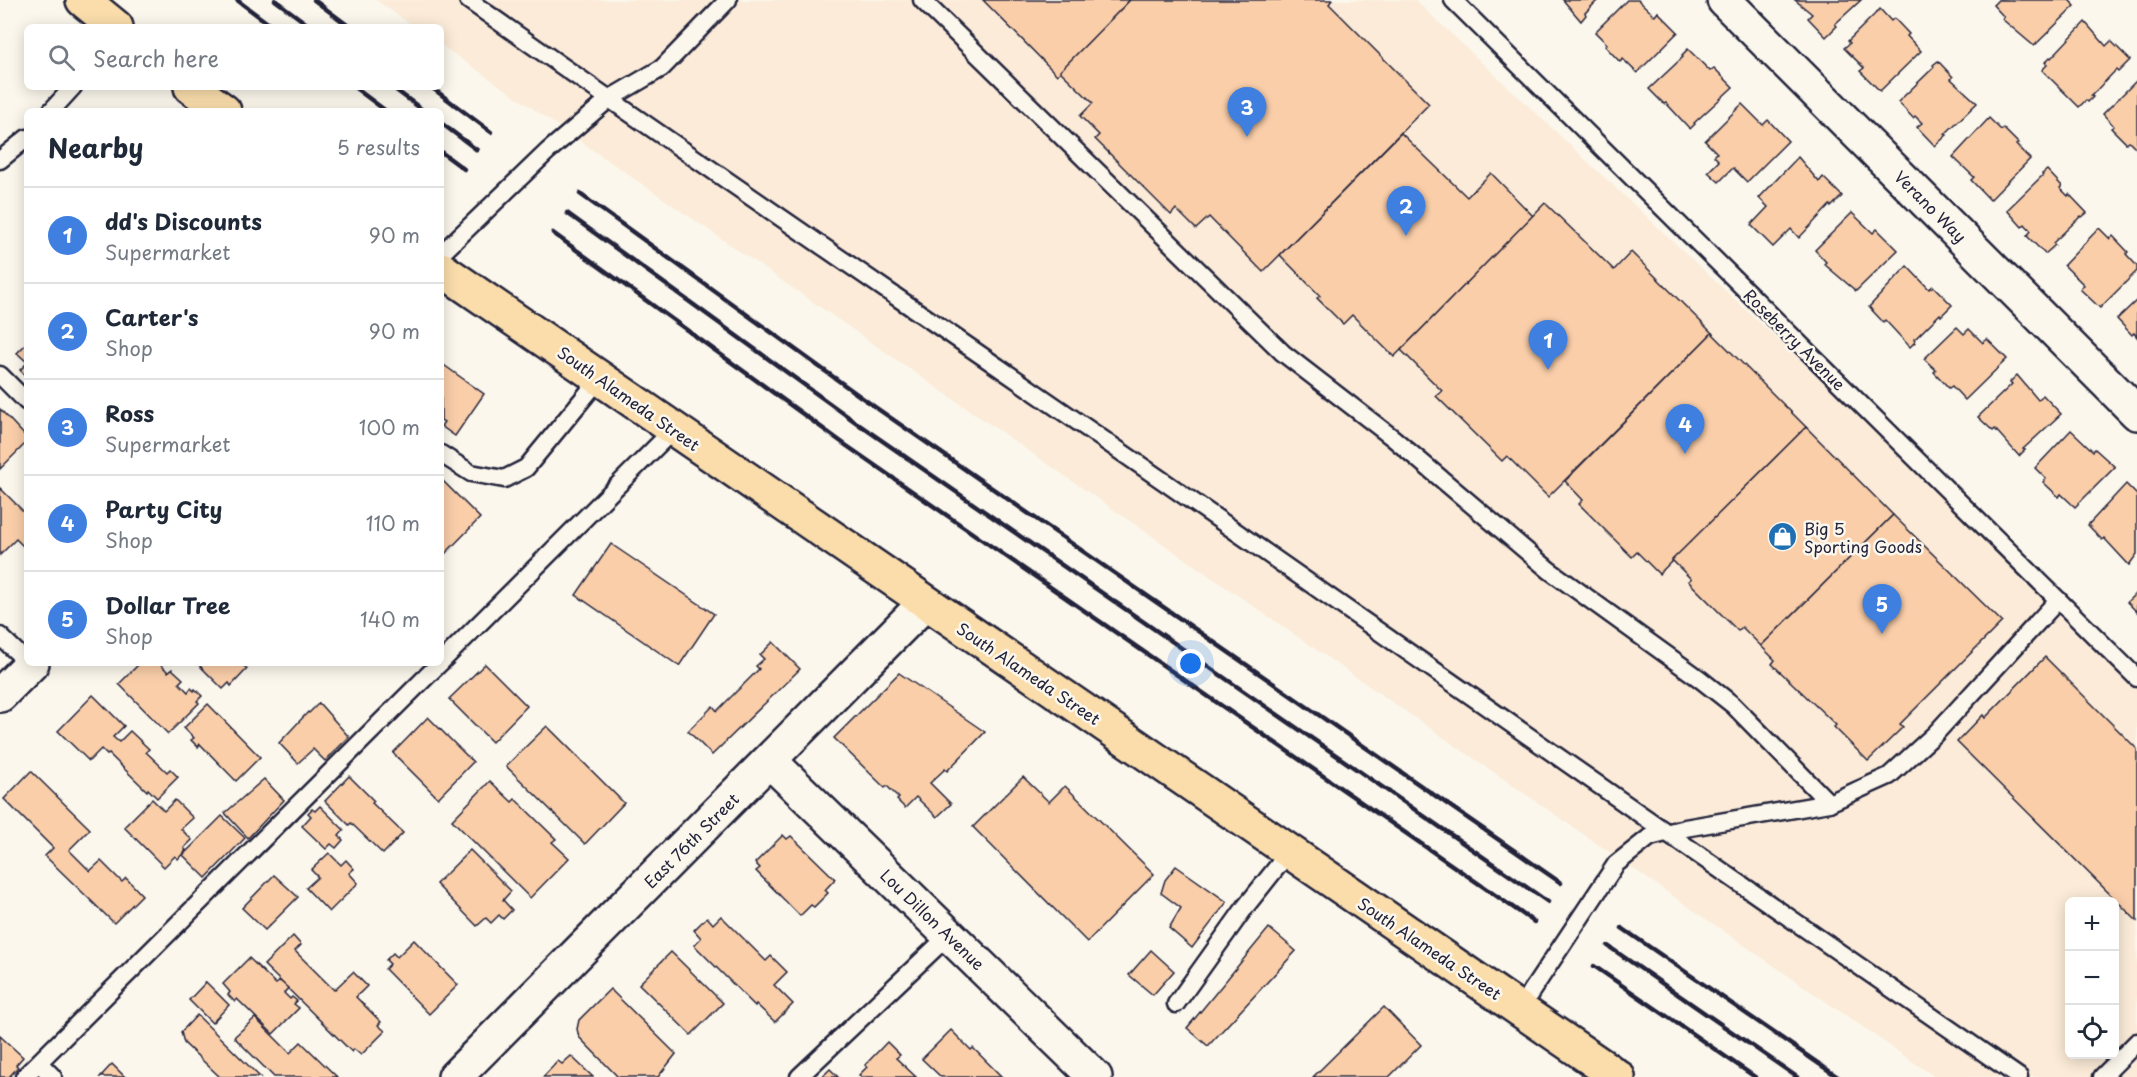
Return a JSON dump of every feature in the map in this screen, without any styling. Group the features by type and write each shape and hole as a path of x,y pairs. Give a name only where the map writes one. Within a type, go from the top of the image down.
{"main road":[{"path":"83,0 112,24"},
{"path":"195,90 220,108"},
{"name":"South Alameda Street","path":"444,271 1618,1077"}],"street":[{"name":"Verano Way","path":"1724,0 2137,413"},
{"name":"East 76th Street","path":"455,1077 926,603"},
{"path":"0,695 26,666"},
{"name":"Lou Dillon Avenue","path":"770,761 1095,1077"}],"lane":[{"path":"468,0 2019,1077"},
{"path":"444,251 548,151 609,99 662,68 728,0"},
{"path":"922,0 1283,353 1393,438 1549,570 1733,705 1829,802"},
{"name":"Roseberry Avenue","path":"1453,0 2137,678"},
{"path":"54,108 70,90"},
{"path":"0,160 24,140"},
{"path":"0,375 24,399"},
{"path":"444,456 471,473 504,479 519,472 526,468 600,378"},
{"path":"444,658 674,429"},
{"path":"1519,1010 1616,864 1650,837 1829,802 1889,776 1935,734 2058,600"},
{"path":"0,636 24,658"},
{"path":"24,1077 436,666"},
{"path":"1176,1004 1246,906 1289,852"},
{"path":"799,1077 949,934"},
{"path":"2102,1077 2137,1042"},
{"path":"39,1063 53,1077"}],"shaded area":[{"path":"376,0 1415,0 2137,676 2137,1077 1935,1077 444,47 444,24 411,24"}],"building":[{"path":"983,0 1130,0 1057,75"},
{"path":"1130,0 1332,0 1329,4 1429,104 1263,272 1209,217 1196,229 1176,209 1171,215 1095,139 1099,135 1080,116 1093,103 1060,71"},
{"path":"1563,0 1598,0 1585,13 1581,21"},
{"path":"1627,0 1638,0 1655,16 1658,12 1678,32 1637,73 1623,59 1620,62 1595,32"},
{"path":"1795,0 1861,0 1835,24 1837,26 1826,37 1808,18 1812,14"},
{"path":"1998,0 2069,0 2075,6 2034,46 2002,19 2004,17 1993,5"},
{"path":"1880,9 1891,21 1894,18 1921,51 1880,91 1860,71 1864,68 1844,48 1850,43 1848,41"},
{"path":"2085,22 2106,46 2111,41 2130,60 2118,72 2116,70 2088,102 2086,100 2079,107 2042,70 2047,65 2045,62"},
{"path":"1688,49 1710,71 1714,68 1733,87 1690,129 1666,103 1664,104 1649,89 1683,57 1682,55"},
{"path":"1938,61 1953,77 1951,79 1977,103 1935,146 1917,127 1922,123 1915,116 1913,118 1898,102"},
{"path":"2137,80 2137,149 2129,141 2126,143 2111,128 2114,126 2103,114"},
{"path":"1742,104 1763,125 1768,120 1788,141 1747,182 1733,168 1719,182 1708,172 1719,161 1714,156 1717,153 1705,141"},
{"path":"1989,118 2018,143 2016,145 2030,159 1990,200 1971,180 1974,177 1953,157"},
{"path":"1401,133 1467,197 1491,173 1533,216 1394,357 1352,315 1343,324 1317,298 1320,296 1280,255"},
{"path":"1798,157 1819,182 1823,177 1842,196 1831,207 1830,205 1799,238 1791,229 1773,247 1751,225 1768,207 1759,198"},
{"path":"2047,170 2062,186 2060,188 2087,213 2053,243 2055,245 2045,254 2027,236 2031,231 2025,224 2022,227 2007,210"},
{"path":"1545,203 1614,270 1631,252 1712,333 1548,497 1507,456 1502,461 1436,396 1442,391 1401,350"},
{"path":"1852,213 1873,233 1877,229 1898,250 1856,291 1824,264 1826,262 1815,250"},
{"path":"2099,228 2110,239 2113,236 2137,266 2137,271 2100,308 2080,289 2084,285 2064,265"},
{"path":"1907,266 1929,289 1933,286 1952,305 1914,340 1915,342 1910,347 1885,320 1883,322 1869,307"},
{"path":"2137,300 2137,337 2134,333 2132,335 2117,319"},
{"path":"1957,327 1964,334 1969,329 1983,343 1987,339 2007,359 1965,400 1952,386 1949,388 1934,372 1936,370 1924,359"},
{"path":"1712,333 1806,427 1659,574 1637,552 1632,557 1579,504 1583,500 1565,481"},
{"path":"24,346 24,359 17,353"},
{"path":"444,365 484,394 455,436 444,428"},
{"path":"2017,375 2038,400 2043,395 2061,414 2023,449 2025,450 2019,456 1995,429 1993,431 1978,417 2012,384 2010,382"},
{"path":"0,409 24,435 24,445 0,469"},
{"name":"Big 5 Sporting Goods","path":"1806,427 1893,515 1761,646 1742,627 1738,631 1688,581 1691,579 1672,560"},
{"path":"2071,430 2093,451 2095,449 2115,467 2075,507 2061,494 2059,497 2043,482 2046,479 2035,468"},
{"path":"444,482 480,518 444,555"},
{"path":"2126,484 2137,495 2137,554 2129,565 2104,538 2102,540 2088,525"},
{"path":"0,488 24,512 24,545 16,539 0,555"},
{"path":"1893,515 2002,622 1900,724 1903,727 1868,761 1834,727 1836,725 1772,664 1775,660 1761,646"},
{"path":"611,544 714,614 679,666 576,595"},
{"path":"2137,592 2137,612 2127,602"},
{"path":"773,642 800,669 712,755 688,731 713,706 717,711 759,669 756,666 764,659 760,655"},
{"path":"2045,657 2137,749 2137,921 2119,903 2119,897 2113,897 1957,742 1983,715 1985,718"},
{"path":"485,664 527,706 492,742 449,699"},
{"path":"137,666 162,666 168,672 172,669 183,679 179,683 188,692 191,688 194,691 195,689 202,696 197,701 199,703 168,734 119,684"},
{"path":"200,666 244,666 247,669 231,686 229,683 223,689"},
{"path":"899,673 985,732 947,771 945,769 930,783 951,804 937,817 916,797 905,808 887,786 885,788 834,738"},
{"path":"93,695 124,726 113,737 119,742 130,731 149,749 146,752 167,772 170,769 178,777 157,798 109,754 107,755 101,749 89,761 58,731"},
{"path":"319,703 349,737 325,761 313,749 298,763 279,743"},
{"path":"208,704 260,757 236,781 200,744 198,747 191,740 194,738 184,728"},
{"path":"428,717 473,762 438,798 393,753"},
{"path":"547,726 624,803 585,844 506,766"},
{"path":"31,771 90,829 69,850 90,871 101,861 122,882 126,878 142,895 114,923 45,856 53,848 4,799"},
{"path":"349,776 374,801 372,803 403,833 383,854 325,801"},
{"path":"1023,777 1049,802 1065,786 1154,874 1087,942 973,827"},
{"path":"264,779 284,800 248,838 225,813"},
{"path":"490,781 512,802 515,799 556,839 552,842 569,858 530,898 452,820"},
{"path":"152,799 164,811 175,800 193,818 181,829 192,840 178,859 175,856 164,867 124,827"},
{"path":"320,806 344,830 339,836 343,840 336,848 331,844 326,849 302,826 311,816 308,813"},
{"path":"222,816 245,838 206,878 183,855"},
{"path":"783,835 787,839 791,836 835,879 825,890 828,893 814,907 811,905 800,916 756,871 760,868 755,863"},
{"path":"470,850 511,891 503,900 512,910 503,919 499,915 491,923 486,918 477,926 436,884"},
{"path":"329,853 341,865 346,860 354,869 349,873 358,883 329,912 306,888 318,877 311,870"},
{"path":"1176,866 1227,902 1192,948 1169,928 1181,908 1161,893 1165,880"},
{"path":"274,875 298,897 265,930 242,908"},
{"path":"721,916 766,961 771,956 787,972 774,985 793,1004 775,1022 756,1004 755,1006 694,945 701,938 694,930 707,917 713,924"},
{"path":"1269,928 1296,951 1208,1046 1187,1028"},
{"path":"293,936 301,945 295,951 334,990 353,972 367,986 356,997 381,1022 378,1025 385,1031 361,1055 354,1049 352,1052 264,965"},
{"path":"414,940 458,985 429,1014 385,969 390,964 386,960 393,953 397,957"},
{"path":"1151,950 1174,971 1153,995 1129,975"},
{"path":"671,952 723,1003 691,1035 639,984"},
{"path":"249,958 276,984 280,981 288,988 284,993 290,999 292,997 297,1001 294,1004 299,1008 273,1034 237,999 235,1002 228,995 230,992 223,984"},
{"path":"206,982 229,1005 212,1023 189,1000"},
{"path":"610,989 676,1054 658,1077 618,1077 579,1037 577,1029 579,1020"},
{"path":"1384,1007 1421,1045 1389,1077 1313,1077"},
{"path":"197,1015 260,1077 220,1077 184,1043 181,1032"},
{"path":"255,1018 290,1053 301,1042 337,1077 274,1077 234,1037"},
{"path":"951,1030 1002,1077 941,1077 922,1059"},
{"path":"0,1036 23,1057 9,1077 0,1077"},
{"path":"887,1042 900,1055 896,1058 916,1077 861,1077 859,1075 867,1067 865,1065"},
{"path":"571,1056 593,1077 543,1077 558,1061 562,1064"},
{"path":"112,1064 125,1077 100,1077"},
{"path":"830,1069 838,1077 822,1077"}],"railway":[{"path":"237,0 269,24"},
{"path":"275,0 307,24"},
{"path":"314,0 346,24"},
{"path":"358,90 382,108"},
{"path":"396,90 420,108"},
{"path":"435,90 491,132"},
{"path":"444,125 477,150"},
{"path":"444,154 464,169"},
{"path":"580,194 875,407 1561,883"},
{"path":"567,213 861,426 1548,902"},
{"path":"553,233 847,446 1534,922"},
{"path":"1622,928 1838,1077"},
{"path":"1608,946 1797,1077"},
{"path":"1594,966 1755,1077"}],"place":[{"name":"Ross","path":"1247,137"},
{"name":"Carter's","path":"1406,236"},
{"name":"dd's Discounts","path":"1548,370"},
{"name":"Party City","path":"1685,454"},
{"name":"Big 5 Sporting Goods","path":"1783,537"},
{"name":"Dollar Tree","path":"1882,634"}]}
